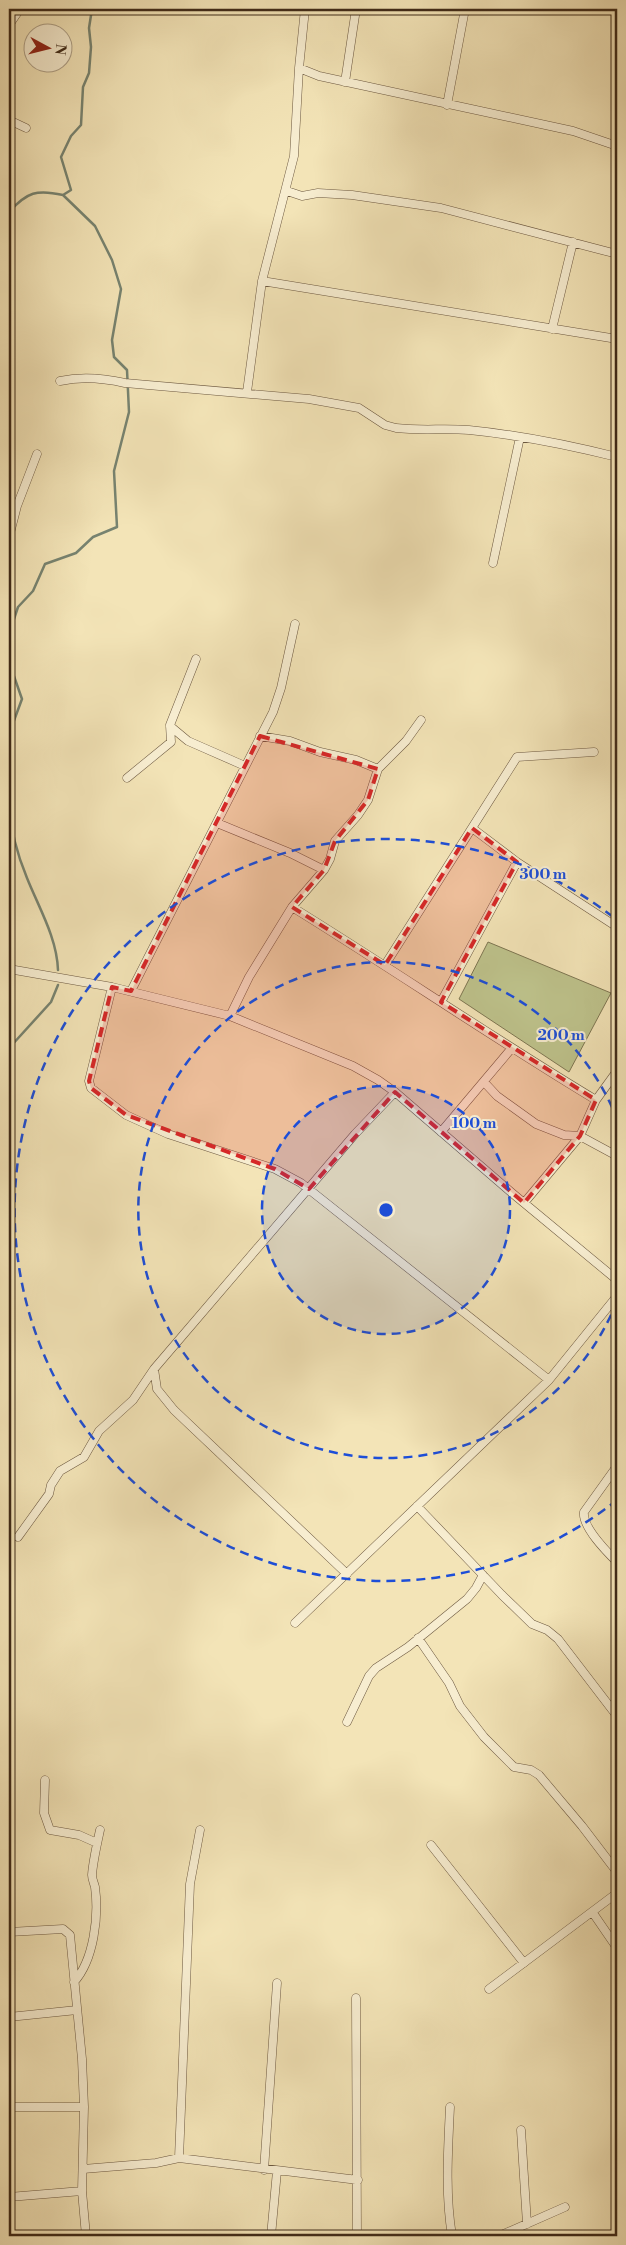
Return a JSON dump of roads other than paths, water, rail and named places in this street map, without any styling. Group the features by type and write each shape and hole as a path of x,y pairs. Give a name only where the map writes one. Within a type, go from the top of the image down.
{"street":[{"path":"9,25 20,9"},
{"path":"247,392 262,280 294,156 299,68 305,9"},
{"path":"345,82 356,9"},
{"path":"447,105 465,9"},
{"path":"299,68 319,76 345,82 573,131 617,146"},
{"path":"9,120 26,128"},
{"path":"286,191 302,196 318,193 352,195 441,208 617,254"},
{"path":"552,329 573,242"},
{"path":"262,280 617,339"},
{"path":"60,381 87,378 108,379 125,384 309,398 359,408 385,425 396,428 468,430 577,447 617,457"},
{"path":"493,563 520,437"},
{"path":"9,537 16,506 37,454"},
{"path":"131,991 278,700 295,624"},
{"path":"127,778 171,742 170,725 196,659"},
{"path":"230,1016 249,977 292,907 324,870 330,859 335,840 358,815 368,800 378,769 406,741 421,720"},
{"path":"170,725 188,741 245,766"},
{"path":"260,736 290,741 320,752 356,760 378,769"},
{"path":"385,965 517,757 594,752"},
{"path":"217,823 290,853 324,870"},
{"path":"472,828 517,862 617,927"},
{"path":"441,1002 517,862"},
{"path":"292,907 385,965 511,1049 596,1100"},
{"path":"9,969 131,991 230,1016 353,1066 395,1092 617,1280"},
{"path":"112,987 89,1081 91,1088 126,1115 168,1134 275,1169 309,1189 549,1380"},
{"path":"441,1132 511,1049"},
{"path":"524,1203 580,1136 596,1100 617,1071"},
{"path":"484,1082 498,1096 536,1124 564,1135 580,1136 617,1156"},
{"path":"18,1537 49,1494 50,1485 60,1471 84,1457 99,1431 133,1400 154,1369 355,1134 395,1092"},
{"path":"295,1624 549,1380 617,1296"},
{"path":"154,1369 157,1389 174,1410 347,1574"},
{"path":"142,1388 157,1389"},
{"path":"617,1466 584,1512 583,1517 589,1528 617,1562"},
{"path":"418,1506 532,1624 547,1630 558,1638 617,1716"},
{"path":"347,1722 369,1676 376,1668 467,1599 483,1575"},
{"path":"418,1638 449,1684 460,1706 484,1737 514,1767 531,1770 539,1775 582,1826 617,1872"},
{"path":"45,1780 44,1813 50,1830 79,1835 97,1843"},
{"path":"74,1982 83,1972 89,1959 93,1937 95,1887 92,1877 100,1830"},
{"path":"179,2158 190,1884 200,1830"},
{"path":"431,1844 524,1963"},
{"path":"489,1990 617,1893"},
{"path":"593,1913 617,1948"},
{"path":"9,1932 63,1929 70,1935 84,2107 82,2191 86,2236"},
{"path":"264,2170 277,1983"},
{"path":"356,1998 357,2236"},
{"path":"9,2016 77,2010"},
{"path":"9,2107 84,2107"},
{"path":"450,2107 446,2169 448,2212 452,2236"},
{"path":"521,2130 527,2224"},
{"path":"84,2169 156,2163 179,2158 264,2170 358,2180"},
{"path":"271,2236 277,2171"},
{"path":"9,2197 82,2191"},
{"path":"503,2236 565,2207"}],"waterway":[{"path":"9,212 27,196 39,192 63,195 71,190 61,157 71,136 81,125 83,87 89,73 91,47 89,28 92,9"},
{"path":"9,634 18,607 33,591 45,564 76,553 93,537 117,527 114,471 129,412 127,370 114,357 112,340 121,289 112,260 95,226 63,195"},
{"path":"9,662 22,699 9,734"},
{"path":"9,806 17,852 47,923 57,958 58,970"},
{"path":"9,1046 51,1002 58,985"}]}
